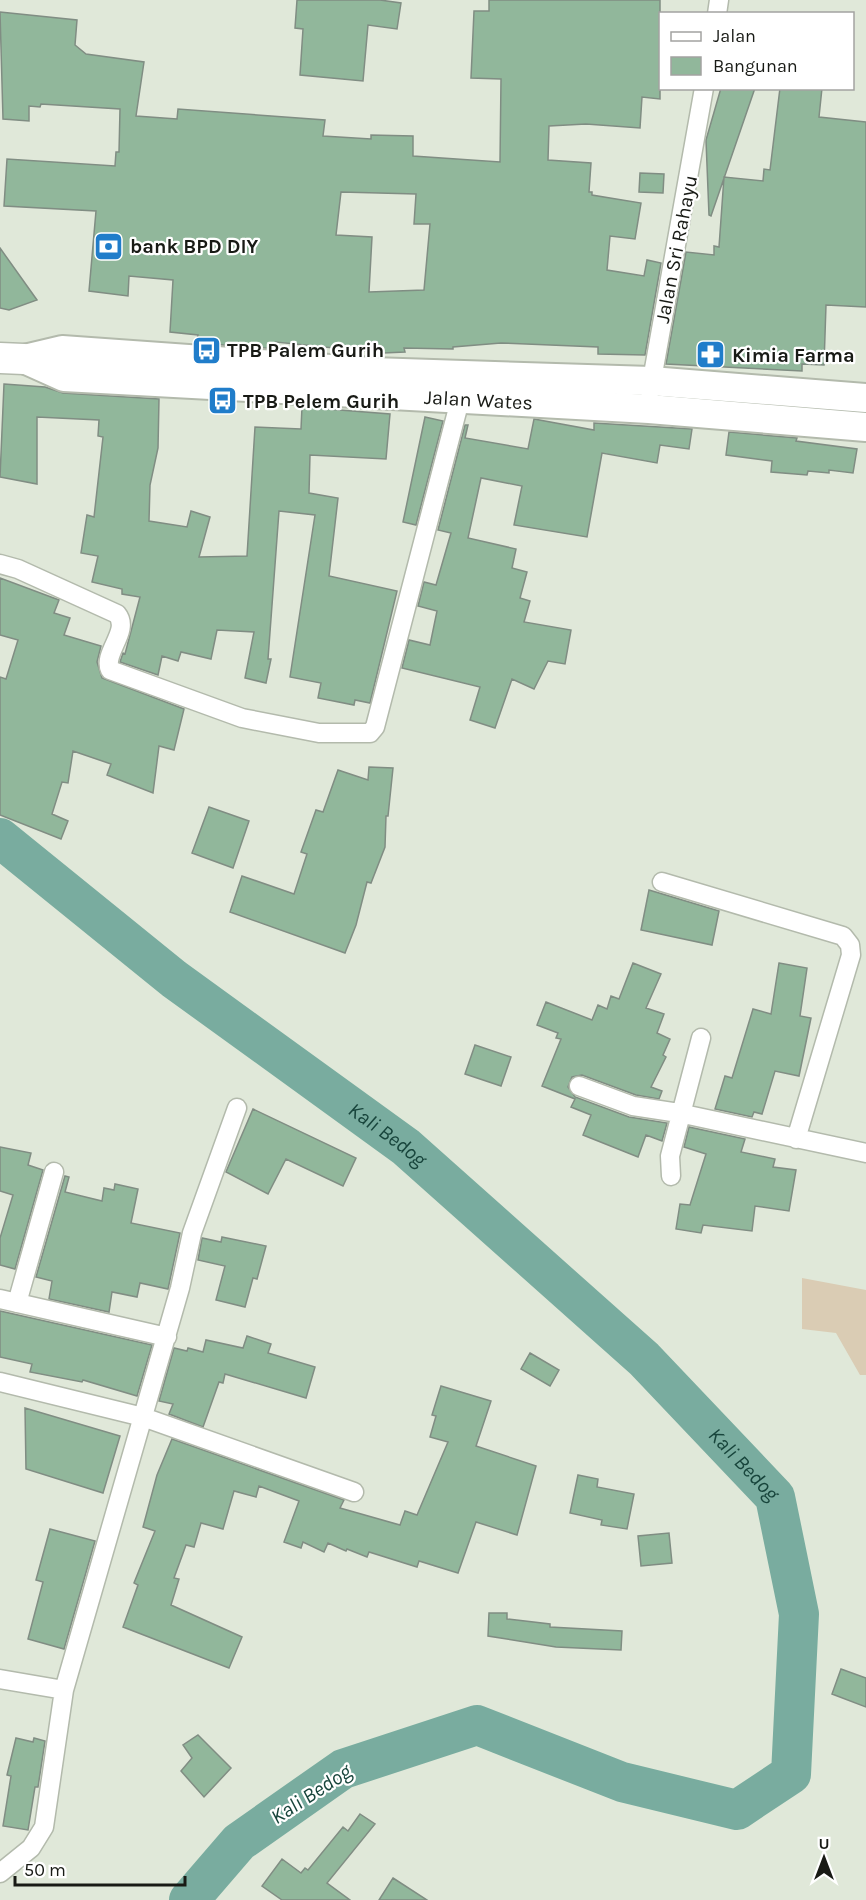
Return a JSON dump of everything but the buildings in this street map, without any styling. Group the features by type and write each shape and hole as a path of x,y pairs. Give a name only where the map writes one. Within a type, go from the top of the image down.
{"main road":[{"name":"Jalan Wates","path":"12,358 62,350 372,372 651,381 866,398"},
{"name":"Jalan Wates","path":"12,358 64,377 649,409 866,427"}],"street":[{"name":"Jalan Sri Rahayu","path":"649,409 651,381 704,90"},
{"path":"0,564 28,574 117,614 121,626 109,663 110,670 242,718 319,733 370,733 375,727 460,400"},
{"path":"662,882 843,936 850,945 851,955 796,1139"},
{"path":"671,1176 670,1156 679,1113 701,1038"},
{"path":"579,1086 633,1106 679,1113 866,1153"},
{"path":"0,1873 32,1848 44,1827 64,1690 167,1337 192,1233 237,1108"},
{"path":"54,1172 9,1301 167,1337"},
{"path":"0,1382 143,1417 354,1492"},
{"path":"0,1680 64,1690"}],"shaded area":[{"path":"802,1278 866,1290 866,1375 860,1375 836,1333 802,1329"}],"waterway":[{"name":"Kali Bedog","path":"0,838 174,979 406,1147 644,1359 775,1497 799,1614 791,1774 737,1810 622,1782 477,1725 343,1769 239,1842 189,1900"}],"place":[{"name":"bank BPD DIY","path":"109,246"},
{"name":"TPB Palem Gurih","path":"206,350"},
{"name":"Kimia Farma","path":"711,355"},
{"name":"TPB Pelem Gurih","path":"222,401"}]}
